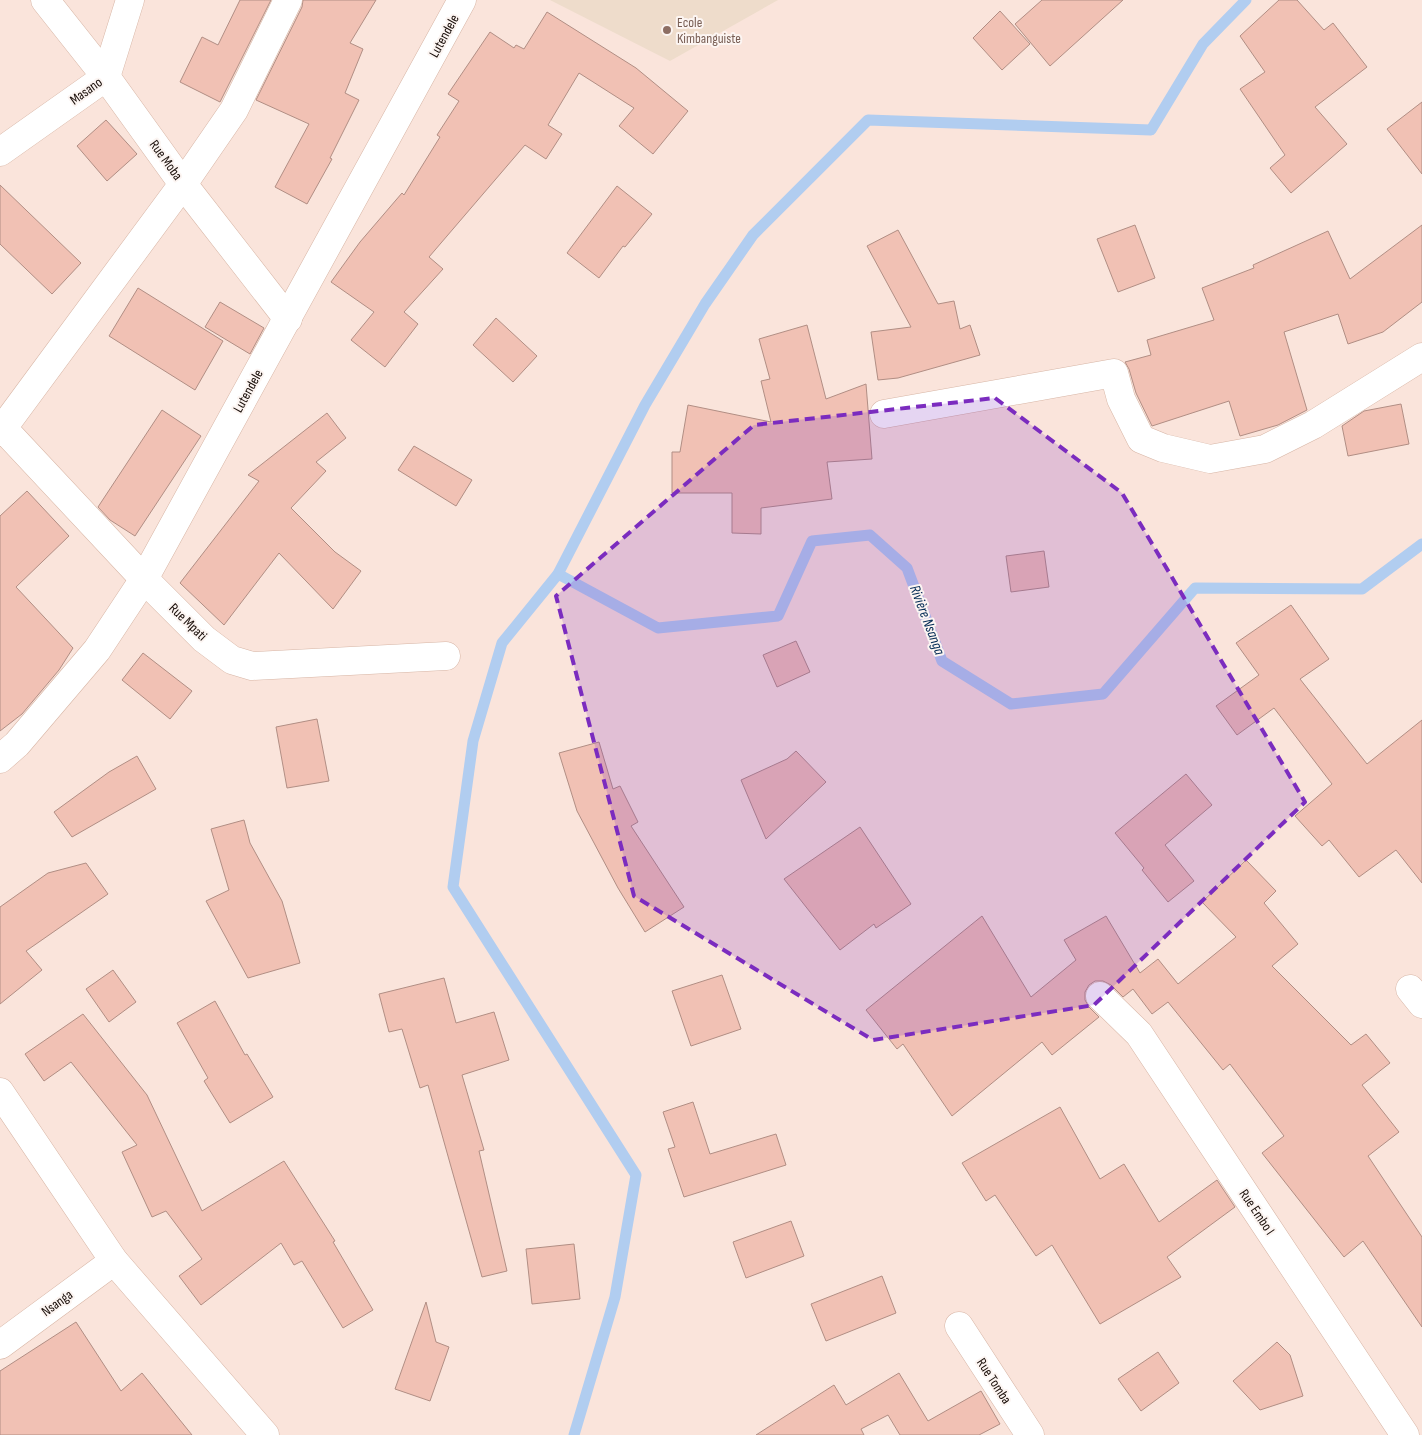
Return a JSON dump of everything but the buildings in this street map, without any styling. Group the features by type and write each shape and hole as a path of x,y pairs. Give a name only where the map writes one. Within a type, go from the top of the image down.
{"street":[{"name":"Rue Moba","path":"45,0 106,77 183,184 288,319"},
{"name":"Masano","path":"0,152 106,77 130,0"},
{"path":"1,429 183,184 234,110 288,0"},
{"name":"Lutendele","path":"0,759 17,744 98,650 144,579 462,0"},
{"path":"884,414 1114,373 1121,399 1141,439 1163,448 1210,459 1265,448 1313,425 1422,357"},
{"name":"Rue Mpati","path":"1,429 144,579 204,639 232,660 252,666 446,656"},
{"name":"Rue Embo I","path":"1100,996 1139,1034 1405,1435"},
{"path":"0,1092 114,1261 265,1435"},
{"name":"Nsanga","path":"0,1345 114,1261"},
{"name":"Rue Tomba","path":"959,1326 1030,1435"}],"highlighted area":[{"path":"995,398 1122,493 1305,802 1094,1005 873,1040 634,896 556,596 754,425"}],"shaded area":[{"name":"Ecole Kimbanguiste","path":"550,0 778,0 670,61"}],"waterway":[{"path":"574,1435 615,1297 636,1175 453,887 473,741 502,643 558,574 645,405 705,304 753,235 868,120 1151,130 1203,44 1246,0"},
{"name":"Rivière Nsanga","path":"558,574 658,628 778,616 812,541 870,535 907,568 942,661 1011,704 1103,694 1195,588 1362,589 1422,544"}],"place":[{"name":"Ecole Kimbanguiste","path":"667,30"}]}
